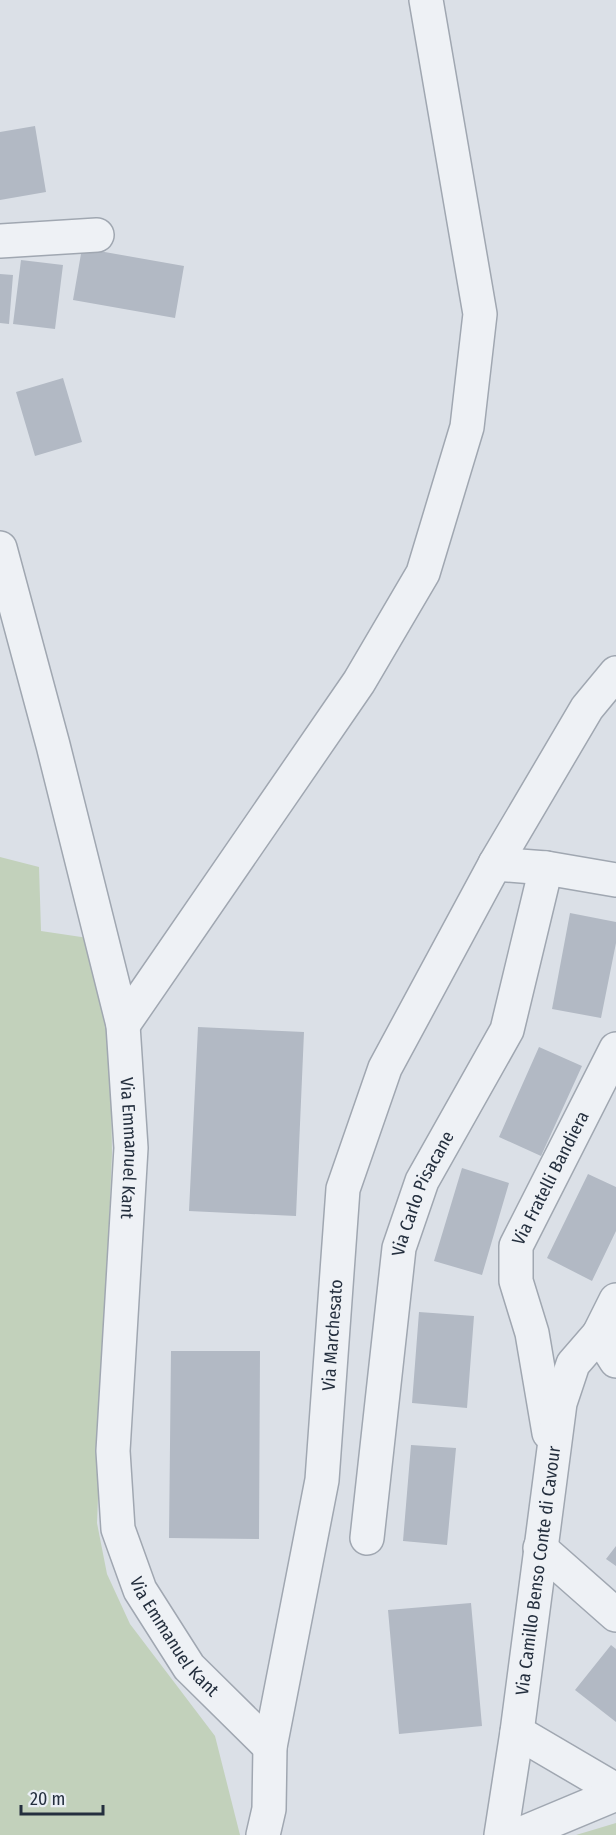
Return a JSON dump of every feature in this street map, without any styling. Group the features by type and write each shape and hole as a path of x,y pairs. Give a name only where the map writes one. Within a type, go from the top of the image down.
{"street":[{"path":"123,1025 359,682 423,573 467,428 480,314 426,0"},
{"path":"0,242 97,234"},
{"name":"Via Emmanuel Kant","path":"0,548 53,745 123,1025 131,1148 113,1451 118,1529 140,1590 189,1667 270,1747"},
{"name":"Via Marchesato","path":"268,1826 270,1747 322,1480 343,1189 385,1068 495,864 587,708 616,673"},
{"path":"495,864 546,868 616,880"},
{"name":"Via Carlo Pisacane","path":"367,1538 399,1248 422,1181 507,1030 546,868"},
{"name":"Via Fratelli Bandiera","path":"553,1453 532,1333 516,1281 516,1246 616,1049"},
{"name":"Via Camillo Benso Conte di Cavour","path":"501,1835 517,1732 560,1403 573,1364 610,1342 616,1300"},
{"path":"540,1548 616,1615"},
{"path":"517,1732 616,1790"},
{"path":"518,1835 616,1794"}],"green space":[{"path":"0,857 39,867 41,931 88,938 110,1034 112,1153 97,1523 107,1574 130,1624 215,1736 240,1835 0,1835"},
{"path":"616,1823 616,1835 576,1835"}],"building":[{"path":"35,126 46,192 0,200 0,132"},
{"path":"82,248 184,266 175,318 73,300"},
{"path":"21,260 63,265 55,329 13,324"},
{"path":"0,274 13,275 9,324 0,323"},
{"path":"63,378 82,442 35,456 16,392"},
{"path":"570,913 616,922 616,943 601,1018 552,1009"},
{"path":"198,1027 304,1032 296,1216 189,1211"},
{"path":"539,1047 582,1066 541,1156 499,1137"},
{"path":"462,1168 509,1183 482,1275 434,1261"},
{"path":"588,1174 616,1187 616,1231 592,1281 547,1258"},
{"path":"419,1312 474,1316 467,1408 412,1403"},
{"path":"171,1351 260,1351 259,1539 169,1538"},
{"path":"411,1445 456,1448 447,1545 403,1541"},
{"path":"616,1546 616,1566 606,1559"},
{"path":"471,1603 482,1726 399,1734 388,1610"},
{"path":"611,1645 616,1649 616,1722 575,1690"}]}
